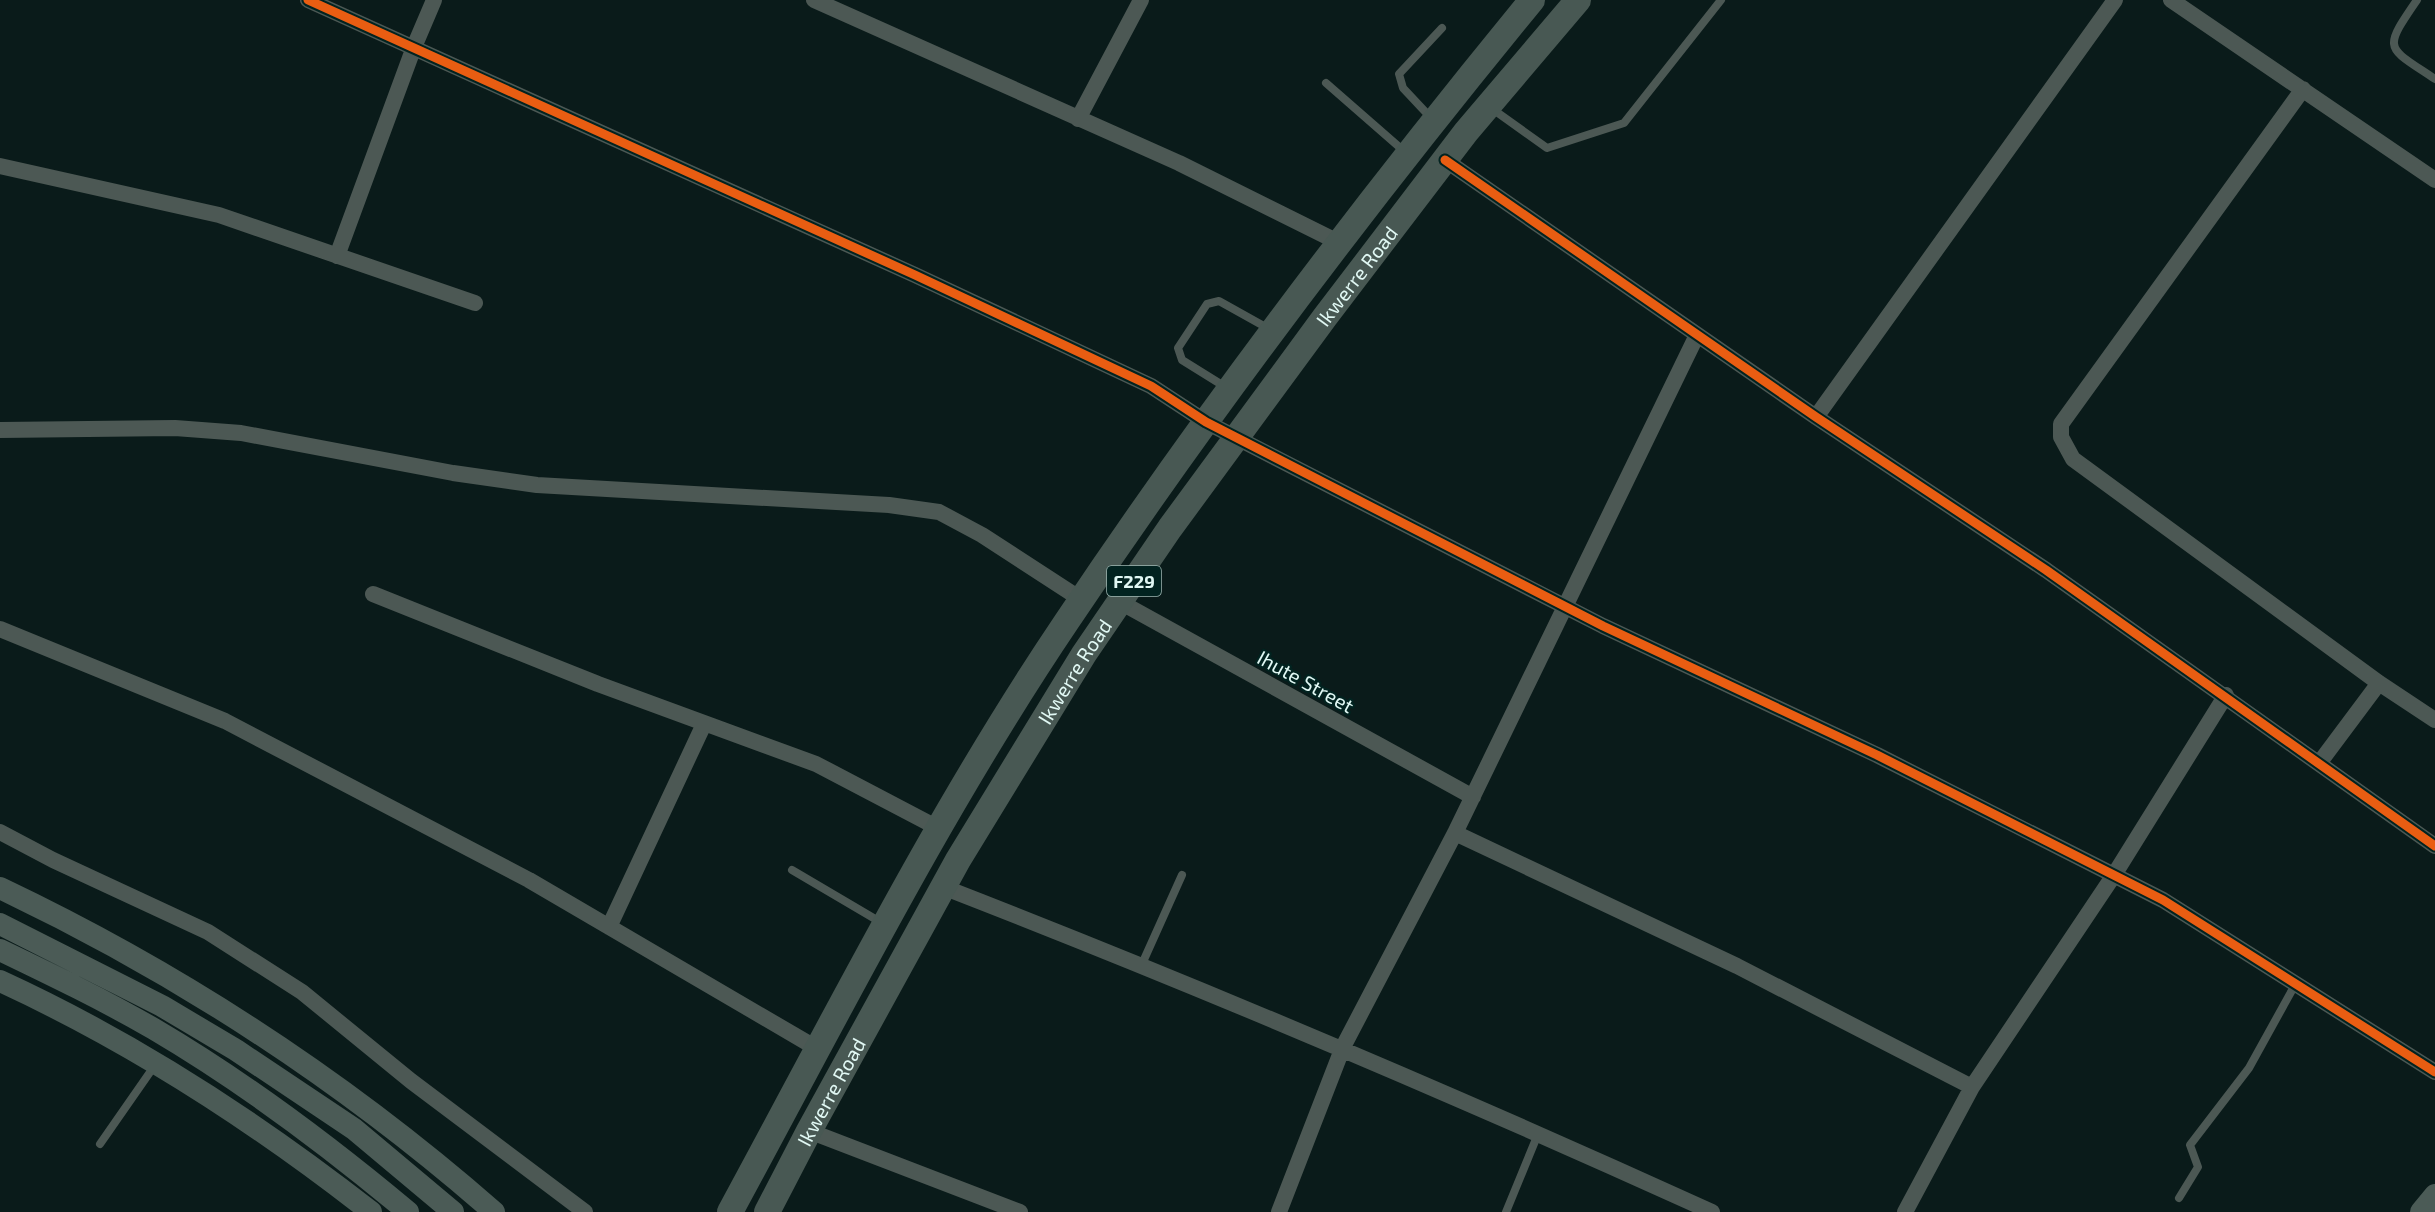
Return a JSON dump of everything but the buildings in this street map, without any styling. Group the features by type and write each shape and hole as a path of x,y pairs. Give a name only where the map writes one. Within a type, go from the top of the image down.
{"main road":[{"name":"Ikwerre Road","path":"730,1212 885,924 940,829 1082,600 1206,422 1340,243 1434,120 1532,0"},
{"name":"Ikwerre Road","path":"767,1212 808,1131 943,887 1084,654 1236,436 1445,160 1578,0"}],"street":[{"path":"308,0 915,275 1140,381 1206,422 1565,606 1877,755 2163,900 2435,1072"},
{"path":"337,256 414,47 434,0"},
{"path":"814,0 1179,163 1340,243"},
{"path":"1078,119 1141,0"},
{"path":"1816,417 2115,0"},
{"path":"2171,0 2435,180"},
{"path":"2303,89 2061,424 2061,437 2073,459 2379,683 2435,720"},
{"path":"1445,160 1816,417 2046,570 2226,695 2435,846"},
{"path":"0,166 219,215 475,303"},
{"path":"1279,1212 1343,1047 1473,797 1697,335"},
{"path":"0,430 175,429 241,433 453,473 537,485 889,505 939,512 982,535 1082,600"},
{"path":"373,594 704,724 816,764 940,829"},
{"name":"Ihute Street","path":"1120,602 1473,797"},
{"path":"0,629 225,721 529,880 818,1049"},
{"path":"2320,762 2379,683"},
{"path":"1905,1212 1972,1087 2115,875 2226,695"},
{"path":"609,927 704,724"},
{"path":"0,832 53,860 208,932 302,992 411,1081 585,1212"},
{"path":"1455,833 1737,966 1972,1087"},
{"path":"943,887 1142,964 1343,1047 1712,1212"},
{"path":"0,888 183,983 345,1090 446,1170 494,1212"},
{"path":"0,924 162,1006 236,1050 354,1129 453,1212"},
{"path":"0,950 154,1029 224,1073 332,1148 408,1212"},
{"path":"0,981 157,1062 300,1157 371,1212"},
{"path":"808,1131 1020,1212"},
{"path":"2421,1212 2435,1195"}],"lane":[{"path":"1488,106 1547,148 1624,123 1721,0"},
{"path":"2417,0 2393,34 2393,46 2400,55 2435,79"},
{"path":"1434,120 1402,88 1400,74 1442,28"},
{"path":"1326,83 1408,154"},
{"path":"1230,390 1182,360 1178,354 1178,348 1207,304 1219,301 1274,332"},
{"path":"792,870 885,924"},
{"path":"1142,964 1182,875"},
{"path":"2179,1198 2198,1167 2190,1145 2249,1068 2296,983"},
{"path":"100,1144 157,1062"},
{"path":"1506,1212 1538,1133"}],"cycle path":[{"path":"308,0 915,275 1151,386 1206,422 1603,626 1877,755 2163,900 2435,1072"},
{"path":"1445,160 1816,417 2046,570 2435,846"}]}
